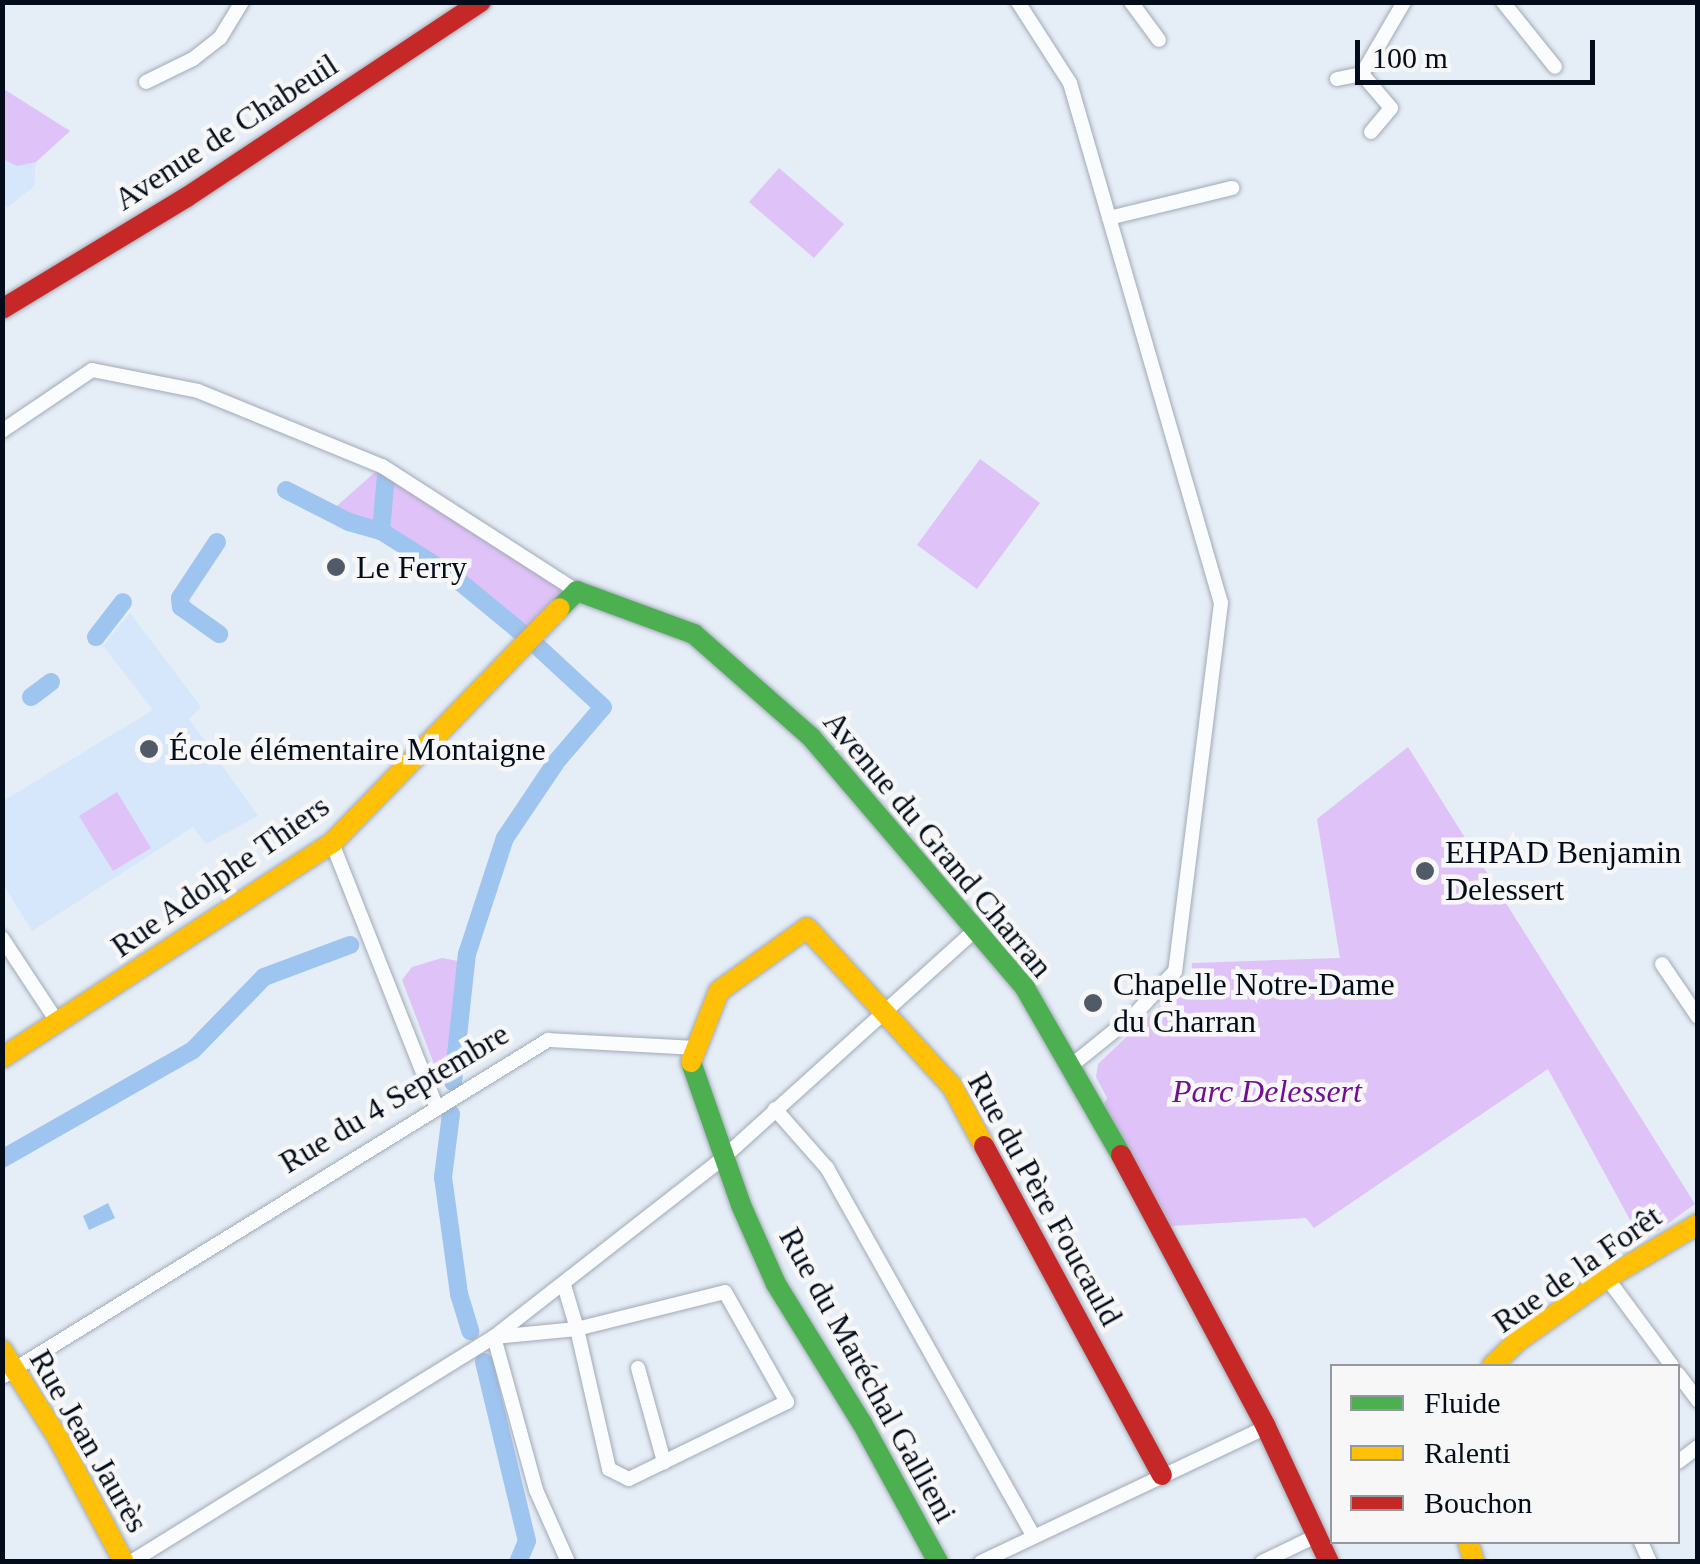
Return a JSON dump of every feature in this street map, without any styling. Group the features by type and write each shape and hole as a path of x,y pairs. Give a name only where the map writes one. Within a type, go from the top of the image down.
{"street":[{"path":"146,82 193,59 220,38 242,2"},
{"path":"1018,2 1070,83 1222,603 1176,971 1135,1014 1072,1065"},
{"path":"1130,2 1159,40"},
{"path":"1337,79 1362,74 1404,2"},
{"path":"1502,2 1555,67"},
{"name":"Avenue de Chabeuil","path":"2,309 143,223 473,4"},
{"path":"1362,74 1390,108 1371,132"},
{"path":"1108,218 1232,188"},
{"name":"Avenue du Grand Charran","path":"2,432 92,370 198,391 382,466 576,591 694,634 811,736 1025,988 1072,1065 1266,1427 1329,1562"},
{"name":"Rue Adolphe Thiers","path":"2,1058 332,843 576,591"},
{"path":"332,843 436,1106"},
{"name":"Rue du Père Foucauld","path":"694,1048 719,992 807,928 952,1086 1162,1475"},
{"path":"127,1562 494,1337 724,1157 976,928"},
{"path":"2,938 58,1022"},
{"path":"1662,964 1698,1017"},
{"name":"Rue du 4 Septembre","path":"10,1373 548,1040 694,1048"},
{"name":"Rue du Maréchal Gallieni","path":"694,1048 690,1059 724,1157 776,1284 862,1423 938,1562"},
{"path":"775,1109 827,1168 1033,1536"},
{"name":"Rue de la Forêt","path":"1494,1364 1518,1340 1607,1278 1698,1224"},
{"path":"1607,1278 1671,1364"},
{"path":"494,1337 577,1328 725,1292 786,1402 629,1479 609,1469 577,1328 564,1284"},
{"path":"494,1337 536,1490 568,1562"},
{"name":"Rue Jean Jaurès","path":"2,1350 10,1373 127,1562"},
{"path":"638,1368 664,1462"},
{"path":"1680,1377 1698,1401"},
{"path":"981,1562 1266,1427"},
{"path":"1262,1562 1316,1536"}],"shaded area":[{"path":"2,88 70,131 36,161 34,186 8,207 3,204"},
{"name":"École élémentaire Montaigne","path":"130,613 201,707 189,719 258,816 206,844 193,827 32,931 3,884 3,801 153,710 103,646"}],"green space":[{"path":"2,88 70,131 36,162 17,166 3,159"},
{"path":"779,168 844,224 814,258 749,202"},
{"path":"980,459 1040,503 977,589 917,545"},
{"path":"382,466 577,591 533,636 522,633 454,577 381,531 330,512"},
{"name":"Parc Delessert","path":"1408,747 1695,1204 1642,1242 1548,1069 1314,1228 1306,1218 1171,1226 1104,1104 1107,1098 1096,1077 1098,1064 1191,976 1192,963 1340,958 1317,819"},
{"path":"117,792 151,848 113,871 79,816"},
{"path":"442,958 463,962 451,1072 437,1072 402,980 412,967"}],"water":[{"path":"108,1203 115,1218 89,1230 83,1216"}],"waterway":[{"path":"381,531 386,475"},
{"path":"286,490 349,522 381,531 454,577 522,633"},
{"path":"217,542 180,598 181,607 219,634"},
{"path":"96,637 123,602"},
{"path":"453,1082 467,954 505,838 556,762 603,707 537,646"},
{"path":"31,697 51,682"},
{"path":"2,1159 193,1050 264,977 350,945"},
{"path":"451,1114 443,1177 459,1294 470,1331"},
{"path":"484,1362 527,1541 518,1562"}],"traffic: fast":[{"path":"560,608 577,591 694,634 811,737 1025,988 1121,1155"},
{"path":"691,1062 741,1205 776,1284 862,1423 938,1562"}],"traffic: slow":[{"path":"2,1058 332,843 560,608"},
{"path":"691,1062 719,991 807,928 952,1086 984,1146"},
{"path":"1494,1364 1519,1340 1607,1278 1698,1224"},
{"path":"2,1350 58,1438 124,1562"},
{"path":"1469,1544 1474,1562"}],"traffic: jam":[{"path":"2,309 187,197 481,2"},
{"path":"984,1146 1162,1475"},
{"path":"1121,1155 1266,1427 1329,1562"}],"place":[{"name":"Le Ferry","path":"336,567"},
{"name":"École élémentaire Montaigne","path":"149,749"},
{"name":"EHPAD Benjamin Delessert","path":"1425,871"},
{"name":"Chapelle Notre-Dame du Charran","path":"1093,1003"}]}
